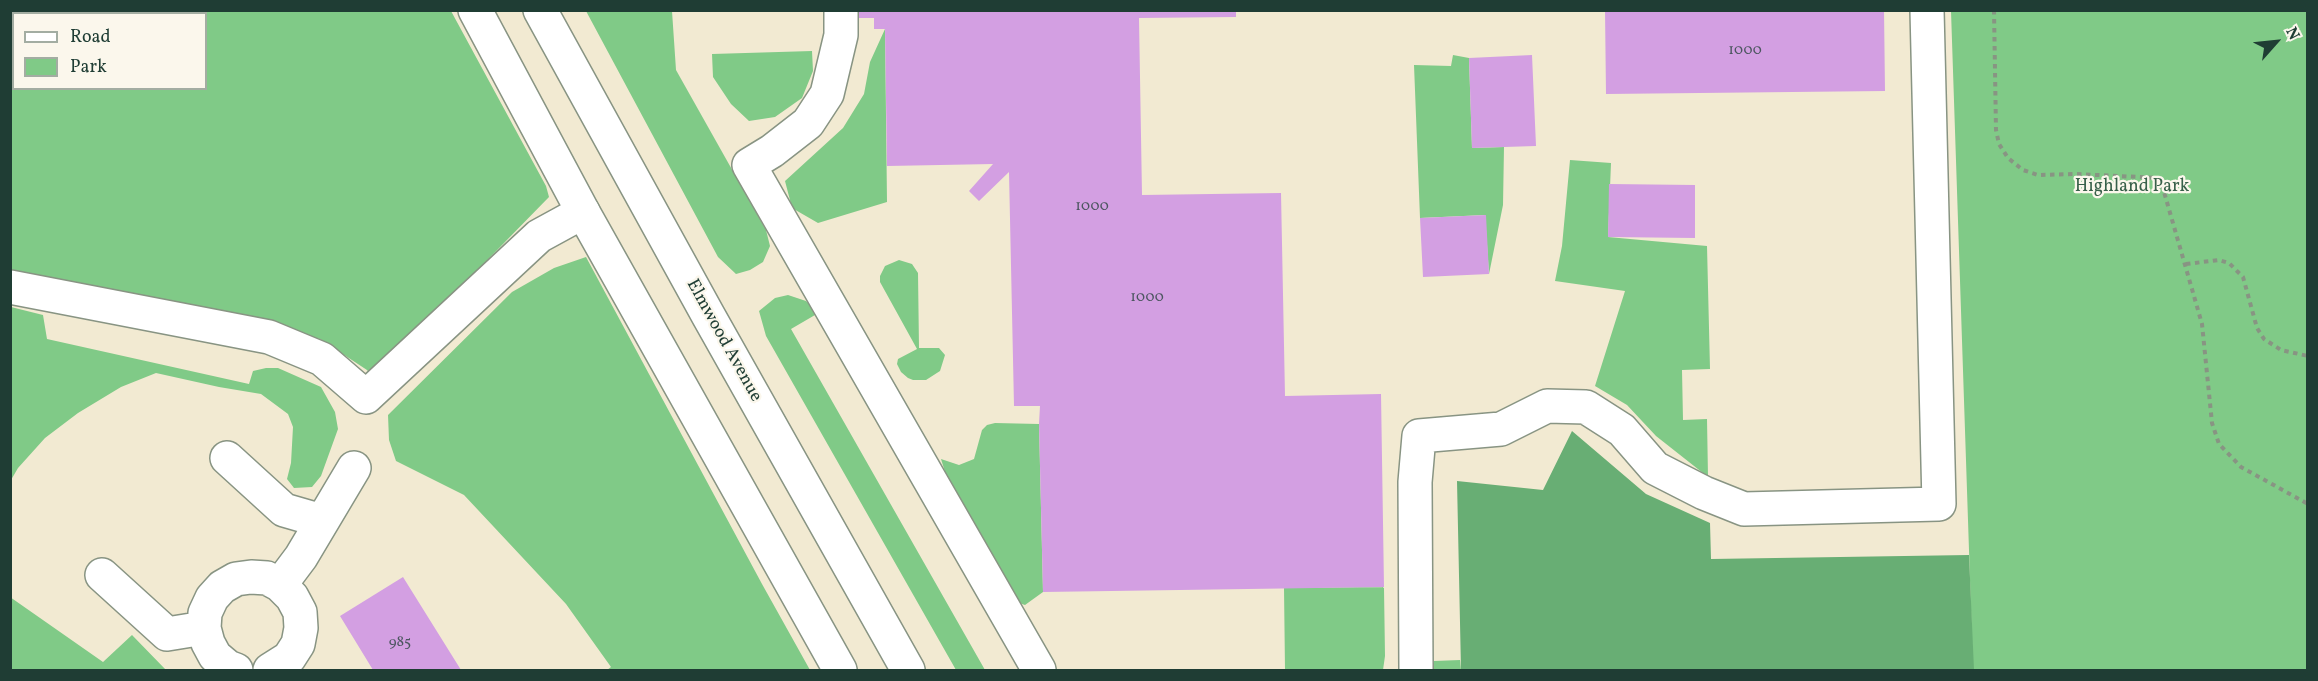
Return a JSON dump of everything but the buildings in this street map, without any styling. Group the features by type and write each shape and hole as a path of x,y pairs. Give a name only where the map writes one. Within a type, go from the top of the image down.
{"main road":[{"path":"475,10 583,212 840,670"},
{"name":"Elmwood Avenue","path":"540,10 908,670"},
{"path":"841,10 841,35 826,94 808,123 772,151 749,165 1039,670"},
{"path":"1416,670 1415,482 1419,436 1501,429 1547,406 1586,406 1622,430 1655,468 1704,493 1744,508 1939,504 1927,10"},
{"path":"10,287 269,337 322,359 366,397 538,236 583,212"},
{"path":"227,458 284,510 322,521"},
{"path":"280,585 301,557 354,468"},
{"path":"102,575 166,634 204,628"},
{"path":"236,670 215,657 204,628 205,613 212,598 222,587 236,579 251,577 267,578 280,585 292,597 300,612 301,628 298,644 289,658 270,670"}],"path":[{"path":"1994,10 1996,130 2000,144 2008,158 2023,170 2038,175 2076,174 2160,178 2202,324 2212,423 2219,444 2241,467 2307,504"},
{"path":"2186,264 2219,260 2229,263 2243,278 2253,314 2264,339 2281,351 2307,356"}],"green space":[{"path":"11,11 451,11 546,186 549,197 373,377 367,370 320,339 11,272"},
{"path":"586,11 672,11 676,70 766,230 770,246 763,262 750,270 736,274 718,257"},
{"name":"Highland Park","path":"1951,11 2307,11 2307,670 1973,670"},
{"path":"885,29 887,202 818,223 792,208 785,181 843,128 864,94 870,62"},
{"path":"812,51 813,71 802,98 775,117 749,121 731,104 713,77 712,54"},
{"path":"1453,55 1469,58 1472,148 1504,147 1503,205 1489,274 1485,215 1420,218 1414,65 1451,66"},
{"path":"1570,160 1611,163 1608,237 1707,246 1710,369 1682,370 1683,420 1707,419 1708,477 1656,436 1627,405 1595,386 1625,291 1555,281 1562,246"},
{"path":"586,257 810,670 607,670 611,667 566,604 464,495 396,461 389,440 388,415 512,292 554,268"},
{"path":"899,260 912,264 918,273 919,348 939,348 945,355 940,371 926,380 908,378 897,364 898,359 917,349 880,282 885,266"},
{"path":"788,295 806,301 814,309 815,315 791,329 985,670 956,670 766,336 759,311 775,298"},
{"path":"11,307 43,315 47,339 249,384 253,371 278,368 321,387 335,412 338,429 321,476 312,487 294,488 287,479 291,463 293,427 288,414 261,394 156,373 121,387 78,413 45,438 18,468 11,480"},
{"path":"995,423 1039,424 1043,592 1025,605 1019,603 946,475 941,459 959,465 974,459 982,430 987,425"},
{"path":"1572,431 1646,494 1710,523 1711,559 1969,555 1974,670 1461,670 1457,481 1543,490"},
{"path":"1284,588 1384,588 1385,656 1383,670 1285,670"},
{"path":"10,597 103,662 132,635 166,670 11,670"},
{"path":"1460,660 1461,670 1433,670 1434,661"}]}
